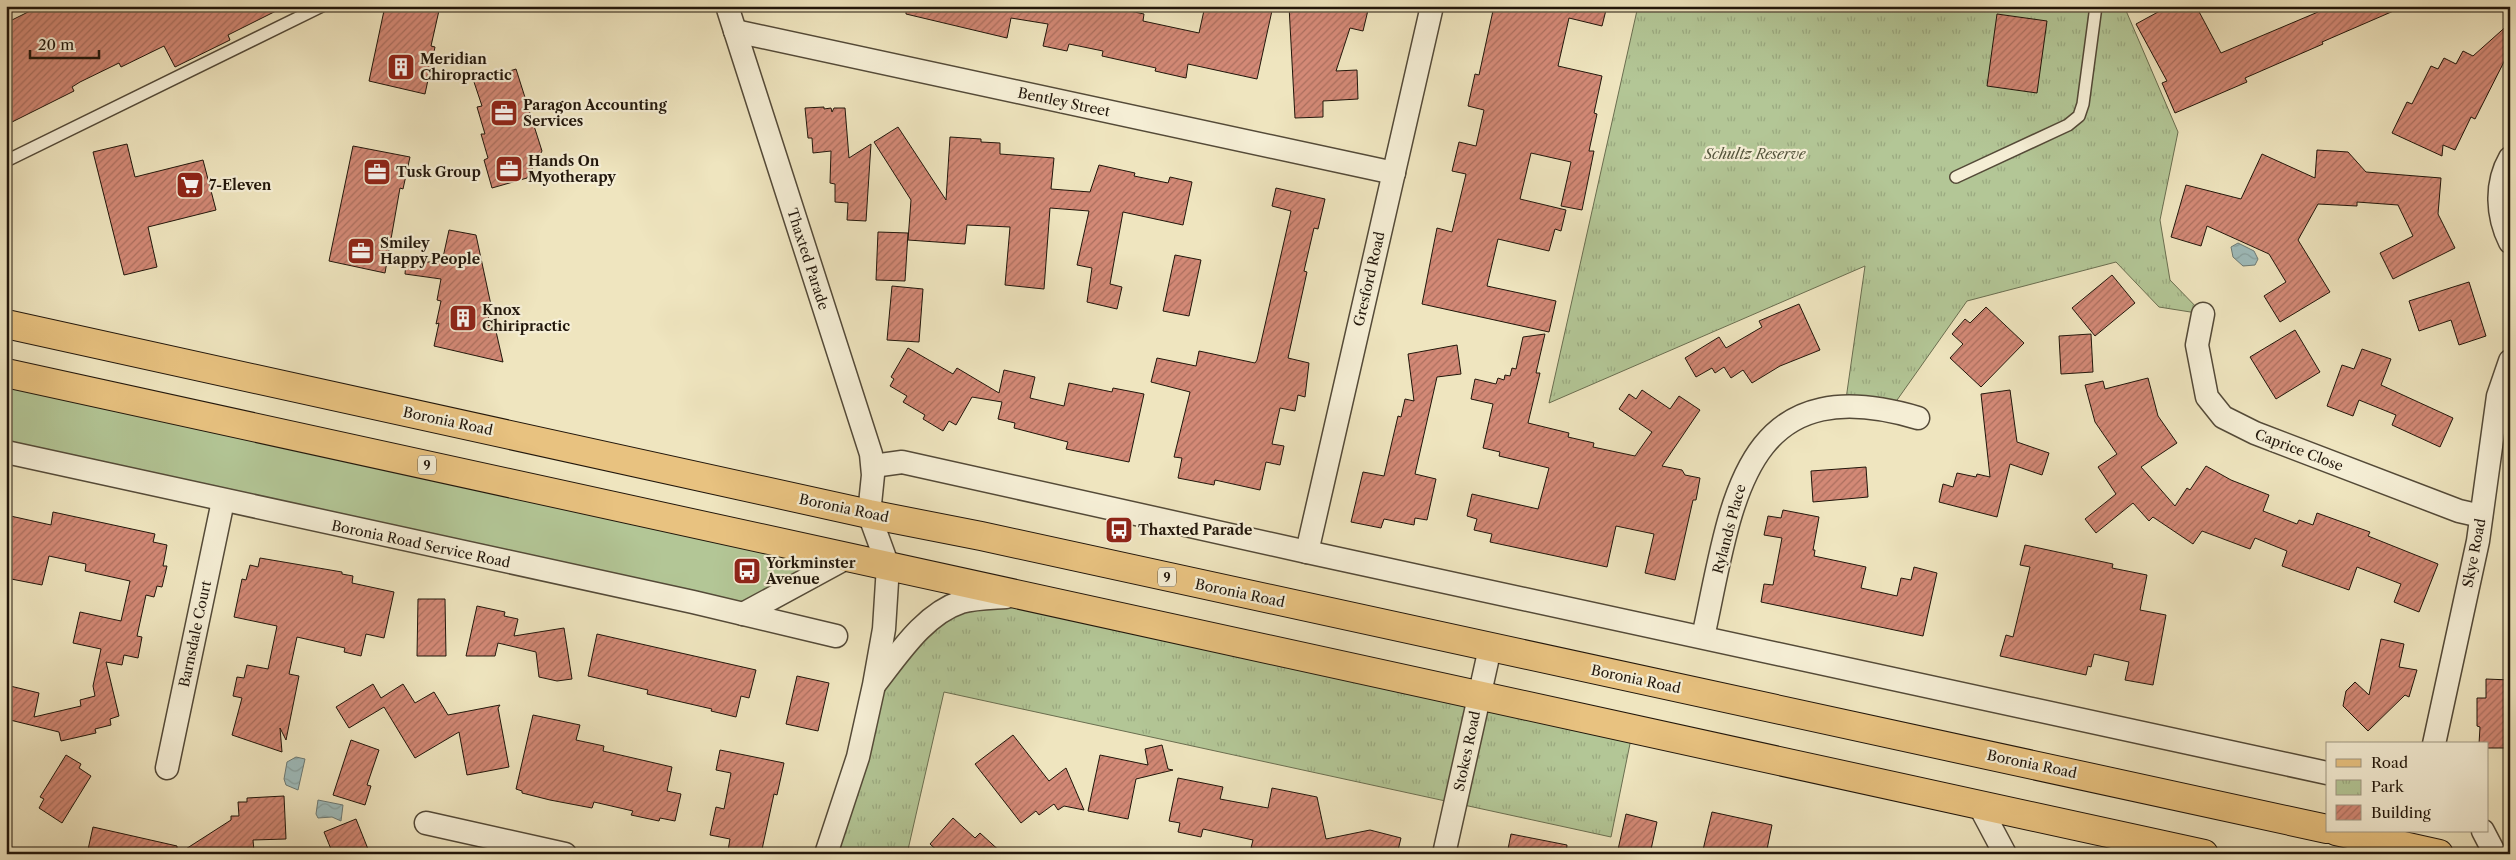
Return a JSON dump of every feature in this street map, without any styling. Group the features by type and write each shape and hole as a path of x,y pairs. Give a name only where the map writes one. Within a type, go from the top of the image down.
{"main road":[{"name":"Boronia Road","path":"6,324 869,514 2326,829"},
{"name":"9","path":"6,373 2204,854"},
{"path":"2340,832 2438,854"}],"street":[{"name":"Thaxted Parade","path":"727,6 873,466 869,514"},
{"name":"Gresford Road","path":"1307,552 1432,6"},
{"name":"Bentley Street","path":"735,31 1394,173"},
{"path":"2510,158 2505,166 2499,194 2500,214 2510,242"},
{"name":"Caprice Close","path":"2203,314 2198,335 2198,355 2207,397 2223,417 2255,433 2459,511 2481,516"},
{"name":"Skye Road","path":"2434,742 2476,550 2498,396 2510,361"},
{"name":"Rylands Place","path":"1704,637 1739,486 1755,455 1767,440 1795,418 1830,407 1875,408 1918,418"},
{"name":"Boronia Road Service Road","path":"6,452 836,636"},
{"path":"873,466 902,462 1307,552 2326,773"},
{"name":"Barnsdale Court","path":"166,768 223,501"},
{"path":"826,854 852,779 874,685 884,629 888,566 869,514"},
{"path":"743,614 848,557"},
{"path":"874,685 913,639 944,611 962,602 1025,596"},
{"name":"Stokes Road","path":"1444,854 1490,648"},
{"path":"1979,805 2005,854"},
{"path":"426,823 565,854"},
{"path":"2483,832 2494,854"}],"lane":[{"path":"6,161 322,6"},
{"path":"1956,177 2068,125 2078,116 2083,104 2096,6"}],"green space":[{"name":"Schultz Reserve","path":"1638,6 2124,6 2178,132 2160,220 2170,280 2203,314 2159,307 2116,262 1967,301 1890,410 1845,406 1865,266 1549,403"},
{"path":"6,373 848,557 743,614 6,452"},
{"path":"978,599 1633,729 1611,837 944,692 907,854 826,854 874,685 913,639"}],"water":[{"path":"2238,243 2254,251 2258,259 2255,265 2243,266 2233,257 2231,247"},
{"path":"296,757 305,759 298,790 286,785 284,779 287,762"},
{"path":"318,800 343,805 341,821 332,817 318,818 316,814"}],"building":[{"path":"40,6 286,6 228,35 230,40 175,67 164,46 121,67 119,63 80,82 72,87 74,91 6,125 6,23"},
{"path":"385,6 440,6 431,46 435,47 425,94 369,81"},
{"path":"906,6 1106,6 1144,14 1143,21 1199,33 1205,6 1273,6 1257,79 1188,64 1186,78 1155,71 1156,68 1102,56 1103,51 1069,44 1067,51 1043,46 1048,24 1011,18 1007,38 906,14"},
{"path":"1289,6 1369,6 1363,31 1350,28 1336,71 1357,70 1358,99 1323,101 1323,117 1295,118"},
{"path":"1494,6 1607,6 1602,26 1569,18 1558,66 1602,76 1594,113 1597,114 1589,151 1594,151 1582,210 1561,206 1571,162 1531,153 1520,199 1566,210 1561,231 1555,229 1549,251 1498,239 1487,286 1556,301 1549,332 1422,304 1437,228 1452,232 1466,174 1452,171 1459,142 1476,146 1484,110 1468,106 1475,74 1479,75"},
{"path":"2169,6 2196,6 2221,53 2318,12 2316,6 2405,6 2322,42 2323,44 2245,78 2247,82 2175,113 2162,83 2167,81 2136,24"},
{"path":"1997,14 2047,21 2037,93 1987,86"},
{"path":"2510,23 2510,50 2475,119 2471,117 2455,150 2443,145 2442,156 2392,133 2407,102 2412,104 2431,66 2438,69 2444,58 2456,64 2463,51 2473,56"},
{"path":"516,69 542,151 527,178 492,188 484,160 488,158 481,134 485,134 477,107 482,106 474,82"},
{"path":"824,107 824,109 831,108 832,112 834,108 845,108 849,158 871,144 866,221 847,220 848,203 835,202 835,184 830,183 831,151 813,153 812,138 808,138 805,108"},
{"path":"898,127 946,200 950,137 981,139 981,142 1000,143 1000,154 1054,158 1051,189 1090,192 1099,165 1135,173 1134,176 1168,183 1170,177 1192,182 1183,225 1123,212 1110,284 1122,287 1117,309 1087,302 1092,268 1077,265 1089,211 1050,208 1044,289 1005,285 1010,227 967,225 965,244 908,240 911,200 874,142"},
{"name":"7-Eleven","path":"127,144 135,177 203,160 216,210 148,227 157,267 124,275 93,152"},
{"path":"353,146 410,157 403,189 400,188 385,273 329,261"},
{"path":"2317,150 2348,152 2366,172 2441,178 2438,214 2455,248 2393,279 2380,253 2413,236 2398,205 2357,202 2357,206 2318,204 2298,240 2330,292 2280,322 2264,296 2286,282 2269,254 2207,226 2201,246 2171,237 2186,185 2241,199 2262,154 2315,178"},
{"path":"1276,188 1325,199 1318,229 1314,228 1304,271 1307,272 1288,358 1309,363 1305,397 1298,395 1295,411 1280,408 1272,444 1284,446 1280,465 1266,462 1260,490 1215,480 1214,485 1178,478 1182,458 1174,457 1190,392 1151,382 1157,358 1196,366 1199,351 1255,363 1291,211 1272,206"},
{"path":"449,230 476,235 491,305 487,325 495,327 503,362 434,346 439,323 436,324 441,301 437,300 441,279 405,274 406,262 442,262"},
{"path":"878,232 908,233 905,281 876,280"},
{"path":"1175,255 1201,260 1189,316 1163,311"},
{"path":"2112,275 2135,303 2095,336 2072,308"},
{"path":"2469,282 2486,336 2459,345 2451,320 2419,331 2409,301"},
{"path":"892,286 923,289 919,342 887,340"},
{"path":"1799,304 1820,350 1780,366 1752,383 1743,370 1731,378 1724,367 1715,373 1712,368 1696,377 1685,358 1719,337 1726,348 1762,327 1759,321"},
{"path":"1986,307 2024,343 1981,387 1950,358 1963,344 1952,334 1965,319 1970,323"},
{"path":"2295,330 2320,372 2276,399 2250,357"},
{"path":"1545,334 1536,373 1540,373 1528,423 1569,433 1568,437 1594,443 1593,447 1635,456 1652,432 1619,409 1629,394 1636,399 1642,390 1670,409 1679,396 1700,410 1662,466 1682,470 1685,475 1700,478 1696,500 1693,500 1675,580 1645,573 1654,534 1616,526 1607,567 1490,542 1492,534 1474,530 1477,519 1467,516 1472,494 1538,509 1549,468 1499,456 1500,452 1483,448 1493,404 1471,399 1475,379 1496,384 1498,378 1504,380 1505,375 1510,376 1512,368 1516,369 1523,337"},
{"path":"2091,334 2093,372 2061,374 2059,336"},
{"path":"1457,345 1461,374 1437,377 1415,474 1436,479 1427,520 1415,518 1414,525 1384,519 1381,528 1351,522 1363,472 1384,476 1398,416 1401,417 1405,399 1414,401 1408,354"},
{"path":"908,348 953,374 957,368 999,393 1004,370 1035,377 1030,398 1064,406 1069,383 1112,392 1113,388 1144,394 1129,462 1066,449 1068,442 1014,428 1015,423 998,419 1002,402 972,397 956,425 949,421 943,431 923,419 925,415 903,402 907,396 890,386 894,379 891,377"},
{"path":"2362,349 2391,359 2381,385 2453,418 2440,447 2392,425 2396,415 2359,400 2353,416 2327,406 2342,365 2354,369"},
{"path":"2148,378 2158,416 2177,443 2141,467 2175,506 2187,488 2190,490 2206,466 2231,480 2269,495 2263,511 2297,524 2299,520 2313,525 2317,513 2370,532 2368,536 2438,564 2419,612 2394,602 2401,584 2357,567 2349,590 2282,566 2287,551 2255,538 2250,549 2202,531 2193,544 2153,517 2149,521 2133,503 2096,533 2085,519 2116,494 2098,467 2117,454 2095,422 2085,385 2103,381 2105,389"},
{"path":"2010,390 2017,442 2049,453 2042,475 2010,464 1997,517 1939,502 1943,484 1953,487 1957,473 1976,477 1977,474 1990,477 1981,394"},
{"path":"1866,467 1868,497 1813,502 1811,471"},
{"path":"1783,510 1819,517 1813,550 1815,550 1814,556 1866,567 1861,588 1897,596 1901,578 1911,580 1914,567 1937,573 1923,636 1761,602 1764,584 1773,585 1782,538 1764,535 1768,516 1781,518"},
{"path":"53,512 155,534 153,542 167,545 163,566 167,566 162,587 157,586 154,597 146,595 137,636 142,637 138,658 124,655 122,665 106,662 119,716 110,719 111,725 95,729 96,733 61,741 59,732 6,719 6,685 39,693 34,717 81,706 80,700 95,696 93,686 101,649 73,643 80,612 121,621 130,581 85,571 86,564 49,556 42,585 6,578 6,515 51,525"},
{"path":"2025,545 2113,564 2112,568 2147,575 2140,610 2166,615 2153,685 2125,680 2129,662 2094,654 2091,667 2088,666 2086,675 2000,656 2006,635 2013,637 2030,567 2020,565"},
{"path":"260,558 342,572 342,574 353,576 352,583 394,592 384,638 366,634 361,656 344,652 345,648 297,637 289,674 299,676 286,740 280,728 282,752 232,735 242,698 233,696 237,677 244,678 247,665 268,669 277,626 234,617 242,579 246,580 250,565 258,567"},
{"path":"418,599 445,599 446,656 417,656"},
{"path":"477,606 505,612 504,616 518,619 514,636 564,628 572,679 557,681 539,677 536,652 498,643 495,656 466,656"},
{"path":"597,634 756,670 749,698 741,696 736,717 711,711 712,709 647,694 648,690 588,676"},
{"path":"2381,639 2404,644 2399,667 2417,670 2409,697 2405,695 2368,731 2343,706 2346,691 2355,682 2369,695"},
{"path":"797,676 829,683 818,731 786,724"},
{"path":"2486,679 2510,680 2510,748 2488,748 2488,742 2479,742 2480,727 2477,726 2477,698 2486,698"},
{"path":"373,684 381,698 403,684 415,703 434,692 448,715 500,705 498,708 509,767 467,775 459,732 415,758 384,707 349,728 336,707"},
{"path":"533,715 580,725 576,740 604,746 603,751 672,767 667,791 681,794 675,821 660,818 659,821 631,815 633,811 594,802 592,808 550,800 522,793 522,791 516,789"},
{"path":"1013,735 1049,781 1066,768 1084,810 1064,806 1058,810 1054,804 1039,815 1036,811 1021,823 975,764"},
{"path":"351,740 379,750 367,785 371,786 365,805 333,795"},
{"path":"1162,745 1168,769 1173,770 1136,779 1128,819 1088,811 1100,755 1148,765 1145,749"},
{"path":"720,750 784,763 777,795 774,794 761,854 744,854 728,850 730,839 710,835 716,807 724,809 731,773 716,770"},
{"path":"66,755 81,764 79,768 91,776 62,823 39,808 44,799 40,797"},
{"path":"1178,778 1223,787 1220,799 1268,808 1272,788 1317,797 1326,839 1370,830 1401,838 1397,854 1256,854 1257,849 1251,848 1253,840 1203,829 1201,837 1178,832 1180,823 1169,821"},
{"path":"284,796 286,839 253,840 254,851 178,854 231,820 231,816 239,816 238,802 247,802 247,798"},
{"path":"1712,812 1772,825 1766,854 1702,854"},
{"path":"1626,814 1657,822 1650,854 1617,854"},
{"path":"953,818 975,838 980,833 1003,854 941,854 930,844"},
{"path":"356,819 370,854 333,854 324,832"},
{"path":"93,827 177,846 177,854 87,854"},
{"path":"1511,834 1567,845 1566,854 1507,854"}],"place":[{"name":"Meridian Chiropractic","path":"401,67"},
{"name":"Paragon Accounting Services","path":"504,113"},
{"name":"Hands On Myotherapy","path":"509,169"},
{"name":"Tusk Group","path":"377,172"},
{"name":"7-Eleven","path":"190,185"},
{"name":"Smiley Happy People","path":"361,251"},
{"name":"Knox Chiripractic","path":"463,318"},
{"name":"Thaxted Parade","path":"1119,530"},
{"name":"Yorkminster Avenue","path":"747,571"}]}
